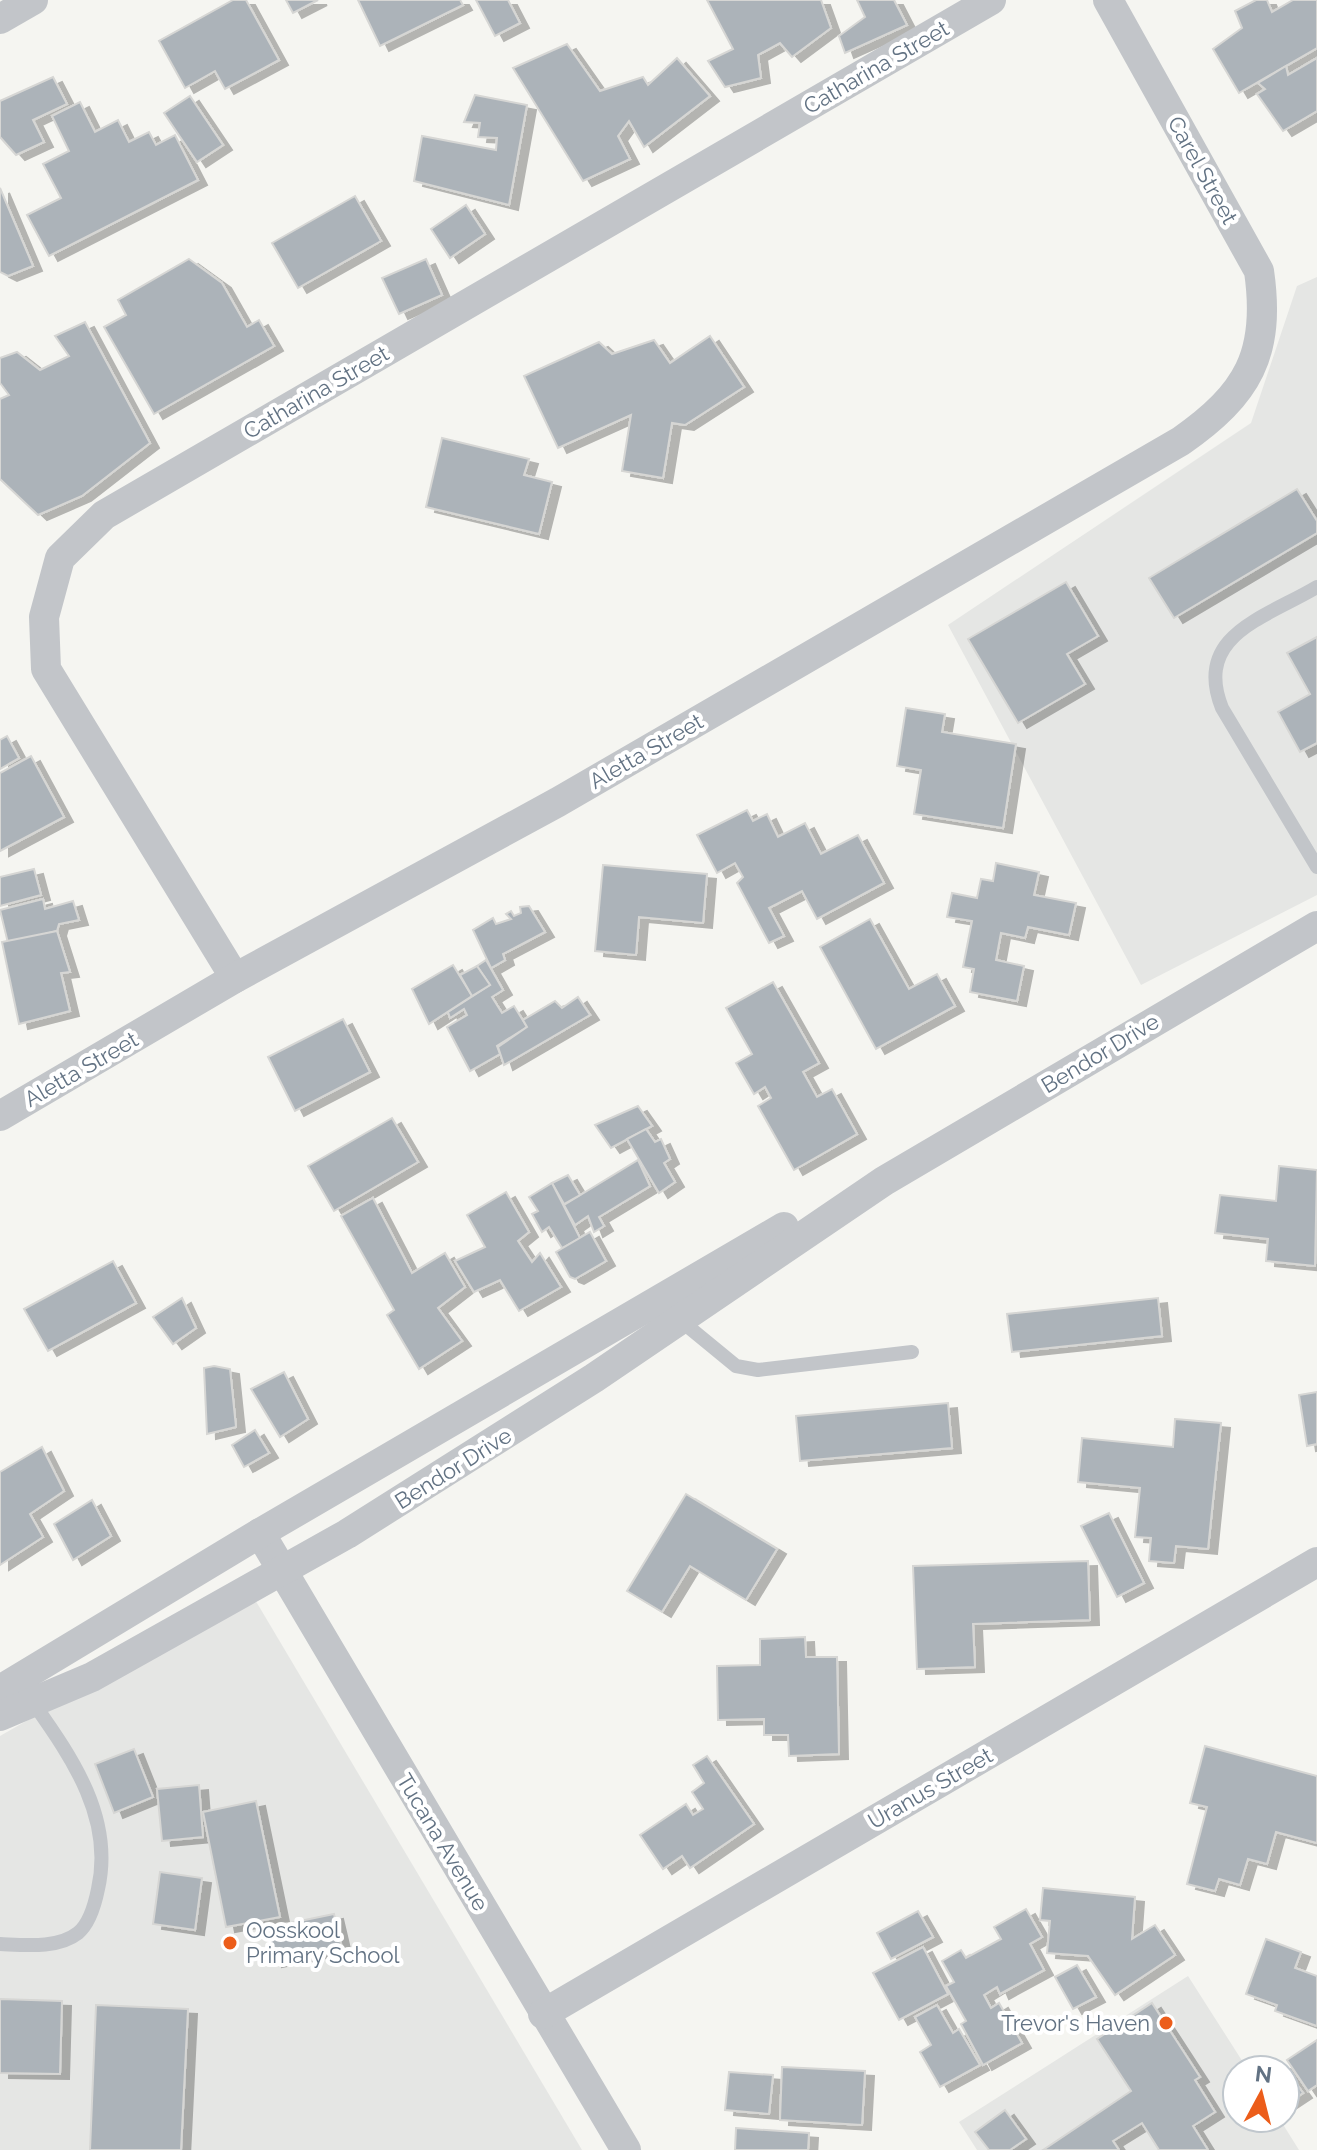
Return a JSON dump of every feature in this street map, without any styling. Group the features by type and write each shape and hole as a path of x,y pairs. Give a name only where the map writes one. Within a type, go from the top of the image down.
{"street":[{"path":"0,19 33,0"},
{"name":"Catharina Street","path":"235,978 46,669 44,617 60,558 104,515 991,0"},
{"name":"Carel Street","path":"1108,0 1259,271 1265,309 1257,348"},
{"name":"Aletta Street","path":"0,1116 235,978 558,802 1181,441 1234,397 1248,375 1257,348"},
{"name":"Bendor Drive","path":"0,1716 92,1677 212,1606 282,1572 494,1443 884,1181 1317,926"},
{"name":"Bendor Drive","path":"0,1690 260,1533 778,1231 834,1200 884,1181"},
{"name":"Tucana Avenue","path":"260,1533 626,2150"},
{"name":"Uranus Street","path":"543,2014 1317,1562"}],"lane":[{"path":"1317,587 1248,626 1222,646 1213,677 1222,708 1317,867"},
{"path":"680,1320 736,1366 758,1370 912,1352"},
{"path":"0,1944 45,1945 78,1933 93,1911 103,1867 101,1830 79,1772 34,1704"}],"shaded area":[{"path":"1317,277 1317,895 1141,985 948,625 1251,423 1297,286"},
{"name":"Oosskool Primary School","path":"251,1593 582,2150 0,2150 0,1736"},
{"name":"Trevor's Haven","path":"1188,1976 1238,2054 1221,2054 1221,2134 1289,2134 1299,2150 977,2150 959,2122"}],"building":[{"path":"233,0 246,0 279,60 225,89 215,71 185,88 159,41"},
{"path":"286,0 318,0 293,13"},
{"path":"358,0 460,0 463,5 380,46"},
{"path":"476,0 508,0 520,23 495,36"},
{"path":"707,0 821,0 831,28 792,57 780,43 758,55 761,78 725,87 708,61 733,49"},
{"path":"857,0 894,0 907,25 845,53 839,36 865,17"},
{"path":"1256,0 1267,0 1272,12 1293,0 1317,0 1317,48 1239,93 1213,49 1242,28 1235,11"},
{"path":"567,44 600,91 643,77 648,85 677,58 710,96 644,147 629,121 618,136 630,159 583,181 513,68"},
{"path":"1317,58 1317,111 1283,131 1257,94 1265,89 1258,83 1286,66 1288,75"},
{"path":"53,77 67,104 33,120 44,142 16,155 0,137 0,101"},
{"path":"475,95 527,105 509,205 414,181 422,136 496,150 497,138 478,137 480,123 464,122"},
{"path":"190,96 223,145 197,162 164,113"},
{"path":"80,102 95,132 118,120 129,142 149,132 156,145 175,135 198,180 49,256 27,215 61,198 43,164 69,151 52,116"},
{"path":"0,188 33,266 8,276 0,272"},
{"path":"355,196 381,241 298,288 272,243"},
{"path":"466,205 485,234 450,258 431,229"},
{"path":"189,259 222,283 247,327 259,320 274,346 154,414 104,327 126,315 118,300"},
{"path":"426,259 442,295 399,314 382,278"},
{"path":"85,322 150,443 82,496 38,515 0,479 0,399 9,395 0,383 0,358 17,352 40,370 69,356 55,336"},
{"path":"710,336 744,387 685,425 672,423 663,478 622,471 631,415 558,448 524,376 599,342 612,354 654,340 670,363"},
{"path":"442,438 529,459 524,475 552,482 539,534 426,507"},
{"path":"1297,489 1317,521 1317,533 1174,618 1149,578"},
{"path":"1066,582 1098,636 1067,654 1085,684 1018,723 968,639"},
{"path":"1317,637 1317,743 1300,752 1278,712 1310,694 1287,653"},
{"path":"906,708 945,714 942,732 1016,744 1003,828 914,814 921,770 897,766"},
{"path":"7,736 19,758 0,769 0,740"},
{"path":"31,756 64,817 0,851 0,773"},
{"path":"747,810 753,821 767,814 778,837 805,823 821,854 858,835 884,883 817,919 802,891 769,908 784,936 769,943 737,883 743,877 735,863 717,873 697,835"},
{"path":"996,863 1039,872 1034,895 1076,903 1069,935 1028,927 1025,938 1001,933 996,960 1024,966 1017,1001 970,992 974,969 963,967 972,921 947,917 952,893 977,898 981,879 993,881"},
{"path":"603,865 707,874 703,923 639,917 636,955 595,951"},
{"path":"34,869 41,895 0,906 0,877"},
{"path":"43,899 45,909 73,901 79,920 59,924 57,931 8,943 0,910"},
{"path":"529,906 545,932 503,954 505,960 491,968 473,930 493,918 496,924 511,919 506,914 511,911 514,916 521,913 520,907"},
{"path":"870,919 909,989 937,974 955,1006 876,1049 820,947"},
{"path":"57,931 70,972 61,973 70,1011 19,1024 2,942"},
{"path":"486,960 503,990 492,997 502,1013 514,1006 527,1027 497,1046 500,1054 470,1071 447,1027 467,1015 464,1009 450,1018 448,1012 490,985 477,966"},
{"path":"453,965 472,996 429,1024 412,989"},
{"path":"477,966 490,985 472,996 460,975"},
{"path":"773,982 819,1063 803,1072 817,1097 832,1089 857,1134 794,1170 758,1106 771,1098 765,1087 754,1094 736,1063 752,1054 726,1008"},
{"path":"578,997 590,1015 504,1065 498,1047 527,1027 523,1020 555,1001 562,1008"},
{"path":"343,1019 370,1072 295,1111 268,1057"},
{"path":"638,1106 652,1126 611,1148 595,1125"},
{"path":"392,1118 418,1162 334,1211 308,1166"},
{"path":"646,1129 655,1142 661,1139 670,1159 664,1163 675,1182 659,1193 627,1139"},
{"path":"638,1160 650,1186 599,1217 604,1226 594,1232 588,1216 575,1225 564,1205"},
{"path":"1279,1166 1317,1170 1315,1266 1266,1261 1268,1239 1215,1233 1220,1195 1276,1201"},
{"path":"568,1175 580,1195 564,1204 552,1183"},
{"path":"552,1183 580,1238 562,1248 549,1227 542,1232 532,1214 538,1211 529,1197"},
{"path":"506,1192 529,1232 518,1241 532,1262 540,1253 561,1287 519,1311 500,1280 474,1292 455,1261 485,1247 467,1215"},
{"path":"373,1198 412,1273 445,1253 465,1287 438,1308 462,1341 419,1369 387,1315 394,1310 341,1216"},
{"path":"590,1232 606,1261 575,1279 570,1277 556,1252"},
{"path":"113,1261 136,1303 48,1351 24,1309"},
{"path":"182,1298 196,1328 173,1344 153,1317"},
{"path":"1158,1298 1162,1336 1012,1352 1007,1314"},
{"path":"204,1368 230,1369 236,1427 207,1434"},
{"path":"284,1372 308,1419 280,1437 251,1389"},
{"path":"1317,1392 1317,1444 1307,1446 1299,1395"},
{"path":"948,1403 952,1448 800,1461 796,1416"},
{"path":"1175,1419 1221,1423 1208,1549 1176,1546 1174,1563 1149,1561 1151,1538 1135,1537 1140,1488 1078,1482 1082,1438 1173,1447"},
{"path":"255,1430 269,1453 244,1467 232,1445"},
{"path":"42,1447 64,1491 30,1514 43,1537 0,1565 0,1472"},
{"path":"686,1494 777,1549 746,1600 690,1566 662,1612 627,1591"},
{"path":"92,1500 111,1536 73,1560 54,1524"},
{"path":"1109,1513 1144,1583 1117,1597 1081,1526"},
{"path":"1088,1561 1090,1620 973,1624 975,1667 917,1669 913,1566"},
{"path":"805,1637 806,1657 837,1657 839,1754 789,1756 788,1735 764,1735 764,1719 718,1720 717,1666 760,1665 760,1639"},
{"path":"1205,1746 1317,1776 1317,1843 1276,1832 1267,1864 1248,1859 1240,1885 1219,1879 1215,1891 1187,1884 1207,1807 1190,1803"},
{"path":"134,1749 153,1797 114,1813 95,1764"},
{"path":"707,1756 754,1824 690,1868 682,1856 663,1869 640,1835 686,1804 693,1815 703,1809 692,1792 704,1783 693,1765"},
{"path":"199,1785 203,1837 162,1841 157,1789"},
{"path":"256,1801 280,1917 226,1927 203,1812"},
{"path":"160,1872 202,1878 195,1930 153,1924"},
{"path":"1043,1888 1135,1897 1132,1939 1155,1925 1175,1955 1115,1995 1088,1956 1047,1953 1050,1921 1040,1920"},
{"path":"1026,1909 1042,1937 1030,1944 1044,1970 1000,1994 997,1987 984,1995 991,2008 999,2003 1022,2043 983,2065 961,2024 966,2021 946,1986 954,1982 942,1961 961,1950 966,1958 1001,1939 994,1927"},
{"path":"918,1911 933,1937 891,1959 877,1933"},
{"path":"334,1914 342,1948 273,1962 266,1928"},
{"path":"1266,1939 1301,1952 1295,1968 1317,1976 1317,2026 1275,2011 1277,2005 1246,1994"},
{"path":"923,1947 948,1994 899,2020 873,1973"},
{"path":"1077,1965 1096,1997 1073,2009 1055,1977"},
{"path":"0,1999 62,2001 60,2074 0,2073"},
{"path":"1152,2003 1200,2077 1195,2080 1215,2112 1193,2126 1208,2150 1159,2150 1142,2123 1113,2141 1119,2150 1043,2150 1131,2091 1097,2039"},
{"path":"96,2005 188,2009 181,2150 90,2150"},
{"path":"937,2005 953,2033 959,2029 980,2065 940,2087 920,2052 931,2045 915,2017"},
{"path":"1317,2040 1317,2085 1308,2091 1301,2081 1301,2054 1296,2054"},
{"path":"782,2067 865,2071 862,2125 780,2120"},
{"path":"729,2072 773,2075 769,2114 725,2110"},
{"path":"1005,2110 1026,2139 1010,2150 989,2150 975,2132"},
{"path":"736,2128 809,2133 808,2150 735,2150"}],"place":[{"name":"Oosskool Primary School","path":"230,1943"},
{"name":"Trevor's Haven","path":"1166,2023"}]}
